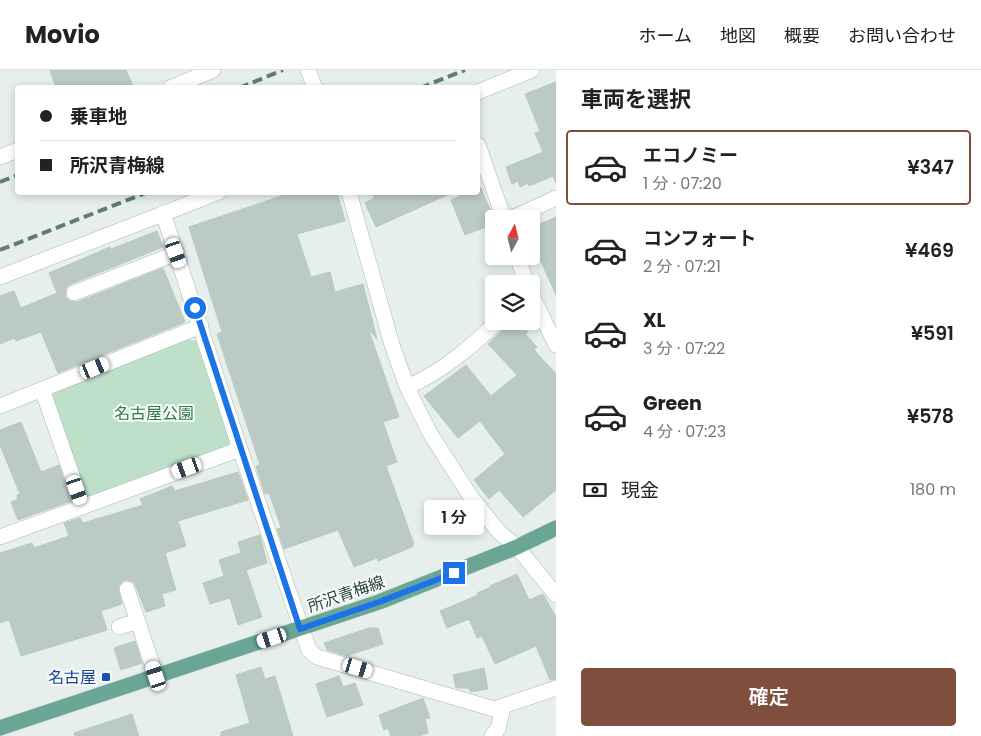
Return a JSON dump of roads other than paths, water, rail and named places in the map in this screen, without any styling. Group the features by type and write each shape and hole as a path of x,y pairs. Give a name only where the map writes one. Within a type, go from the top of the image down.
{"main road":[{"name":"所沢青梅線","path":"0,728 379,602 517,547 556,528"}],"street":[{"path":"177,85 213,70"},
{"path":"308,70 314,85"},
{"path":"480,91 532,70"},
{"path":"1,155 15,151"},
{"path":"480,151 501,210"},
{"path":"0,277 211,195"},
{"path":"350,195 392,345 407,387 431,436 472,497 499,532 517,547 556,595"},
{"path":"530,210 556,198"},
{"path":"163,213 300,629 309,650 317,657 358,668 470,704 494,709 503,708 556,688"},
{"path":"74,293 176,253"},
{"path":"540,312 556,344"},
{"path":"0,406 201,326"},
{"path":"407,387 425,379 468,349 488,330"},
{"path":"42,389 83,507"},
{"path":"0,537 240,449"},
{"path":"127,589 156,676"},
{"path":"119,627 138,621"},
{"path":"492,736 498,729 503,708"}],"railway":[{"path":"246,85 283,70"},
{"path":"428,85 465,70"},
{"path":"0,182 15,176"},
{"path":"0,250 140,195"}],"place":[{"name":"名古屋","path":"106,677"}],"park label":[{"name":"名古屋公園","path":"154,413"}]}
